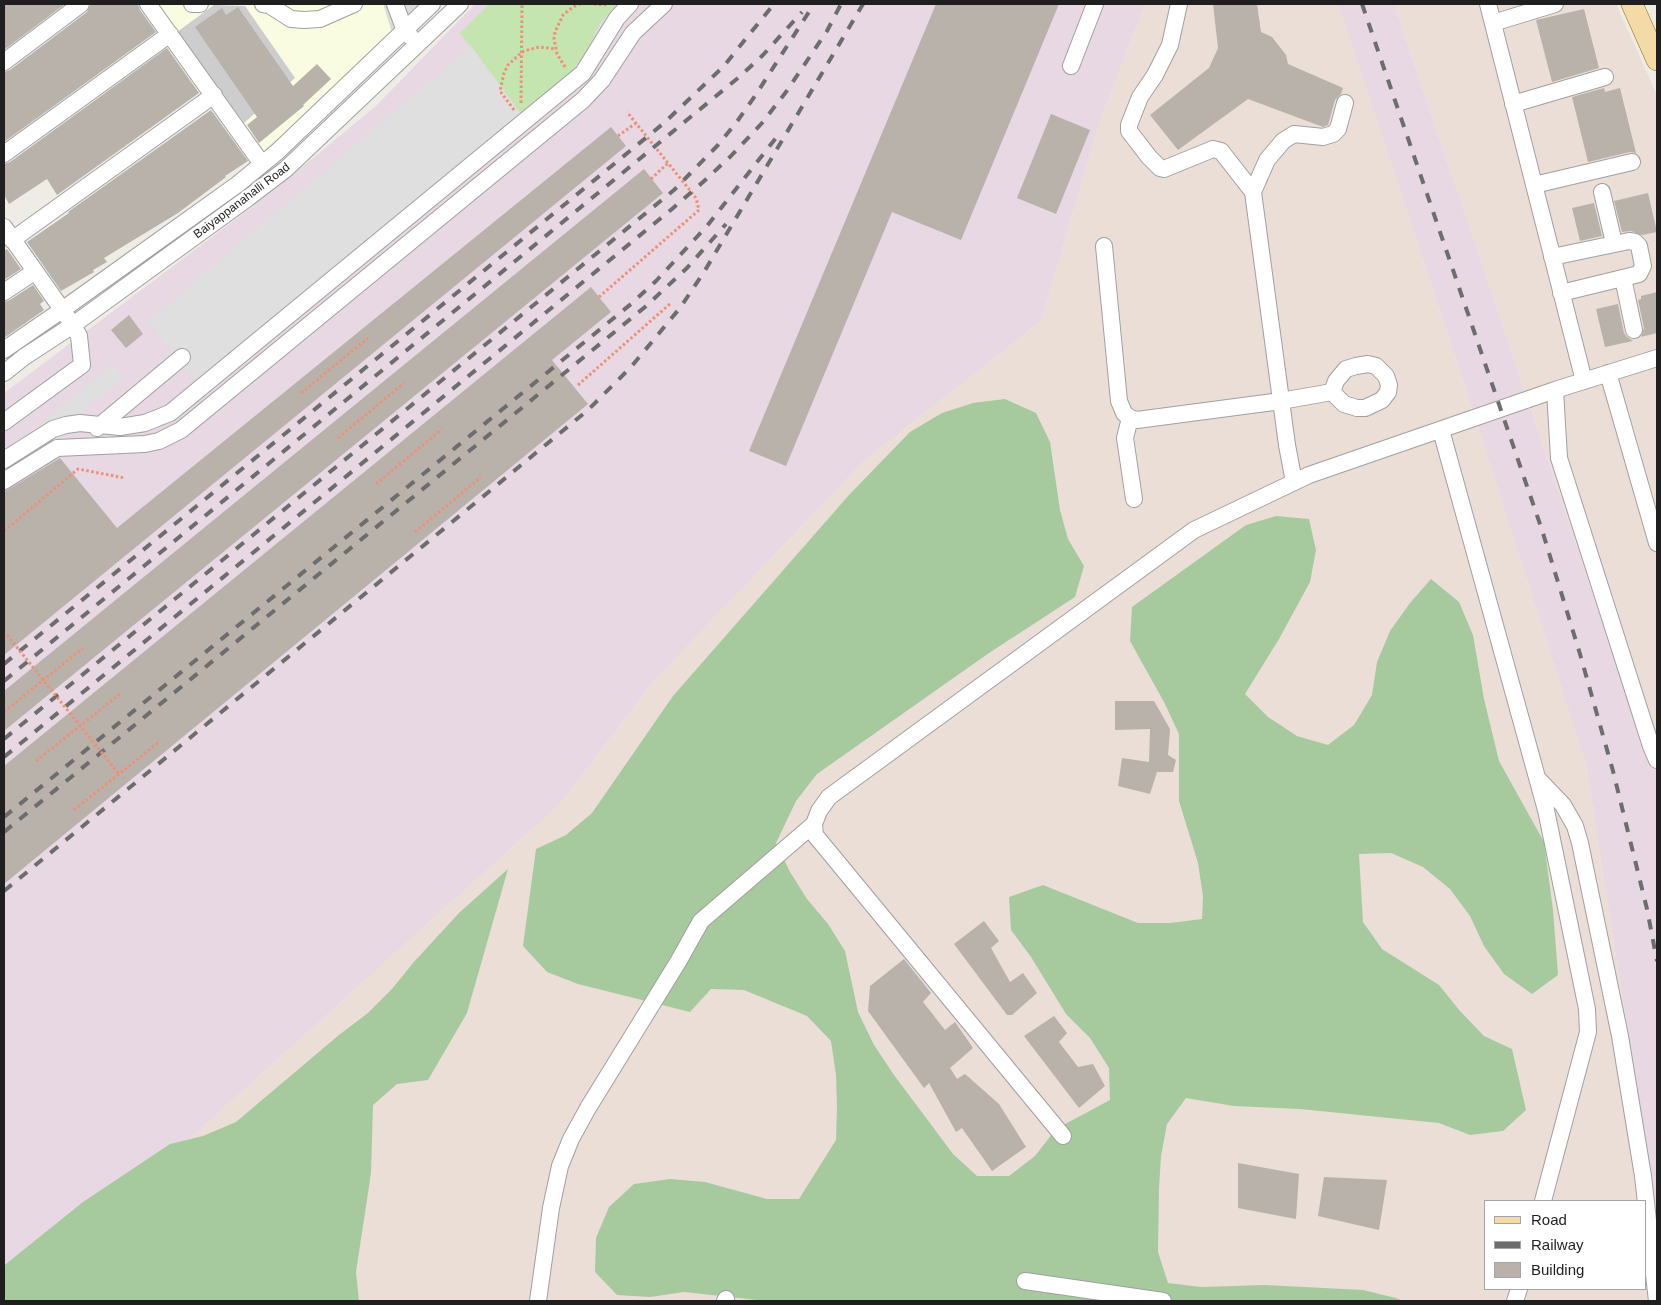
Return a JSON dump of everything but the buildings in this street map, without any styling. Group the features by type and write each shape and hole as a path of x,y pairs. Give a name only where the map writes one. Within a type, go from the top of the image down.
{"main road":[{"path":"1632,4 1657,60"}],"street":[{"path":"4,62 81,4"},
{"path":"148,4 262,164"},
{"path":"192,4 200,4"},
{"path":"263,4 269,4 291,19 304,20 320,19 354,4"},
{"path":"395,4 405,31 417,44"},
{"name":"Baiyappanahalli Road","path":"4,350 223,195 262,164 432,4"},
{"name":"Baiyappanahalli Road","path":"4,373 248,198 286,168 460,4"},
{"path":"4,460 53,429 73,424 120,427 154,421 170,413 580,76 617,18 630,4"},
{"path":"4,481 57,448 145,444 159,441 181,430 583,100 602,80 633,33 664,4"},
{"path":"1071,66 1095,4"},
{"path":"1179,4 1170,45 1155,75 1140,98 1129,125 1130,132 1149,157 1160,168 1164,169 1213,149 1221,151 1253,192 1281,401 1294,482"},
{"path":"1488,4 1584,381"},
{"path":"1493,23 1555,4"},
{"path":"4,154 170,34"},
{"path":"1514,104 1605,77"},
{"path":"4,422 82,365 79,336 73,325 8,234 214,95"},
{"path":"1253,192 1267,160 1283,140 1294,134 1323,137 1333,134 1338,129 1345,102"},
{"path":"1534,185 1632,162"},
{"path":"1602,192 1614,243"},
{"path":"418,210 431,225"},
{"path":"1552,257 1614,243 1630,241 1635,242 1639,246 1643,266 1639,274 1562,293"},
{"path":"1104,246 1119,400 1124,413 1130,418 1137,420 1281,401 1332,392"},
{"path":"4,292 34,272"},
{"path":"1623,278 1634,330"},
{"path":"311,298 323,314"},
{"path":"84,446 99,425 182,357"},
{"path":"1063,1136 815,834 814,824 819,811 829,797 1194,530 1309,475 1555,390 1657,358"},
{"path":"1608,373 1657,543"},
{"path":"206,384 219,399"},
{"path":"1555,390 1559,458 1657,760"},
{"path":"1130,418 1125,438 1134,499"},
{"path":"1441,430 1546,810 1587,1009 1588,1032 1543,1200"},
{"path":"1537,778 1563,805 1575,826 1580,843 1620,1036 1646,1200"},
{"path":"538,1301 551,1208 560,1166 571,1139 588,1108 678,962 700,921 814,824"},
{"path":"1646,1203 1657,1301"},
{"path":"1024,1281 1163,1301"}],"path":[{"path":"521,123 522,4"},
{"path":"580,4 568,11 557,26 554,39 556,49 564,65 574,74 580,76"},
{"path":"594,4 610,5"},
{"path":"521,123 500,90 504,73 514,58 522,52 540,48 556,49"},
{"path":"599,297 699,210 696,198 627,112"},
{"path":"618,136 636,123"},
{"path":"651,178 668,163"},
{"path":"578,386 671,303"},
{"path":"301,393 368,338"},
{"path":"338,438 404,382"},
{"path":"376,484 442,429"},
{"path":"4,531 78,469 125,478"},
{"path":"415,532 481,477"},
{"path":"7,635 119,774"},
{"path":"4,712 83,648"},
{"path":"36,761 120,694"},
{"path":"74,810 159,742"}],"shaded area":[{"path":"156,4 383,4 392,33 343,84 264,150"},
{"path":"383,4 423,4 392,33"},
{"path":"475,4 1145,4 1099,124 1041,321 864,461 653,682 560,804 122,1200 4,1274 4,393 273,191 376,106"},
{"path":"1145,4 1338,4 1469,399 1586,765 1657,1219 1657,1301 4,1301 122,1200 560,804 653,682 864,461 1041,321 1099,124"},
{"path":"1338,4 1394,4 1620,674 1657,774 1657,1219 1586,765 1469,399"},
{"path":"1394,4 1616,4 1657,95 1657,774 1620,674"},
{"path":"214,5 245,6 295,78 244,123 177,32"},
{"path":"471,46 521,114 196,381 147,322"},
{"path":"112,364 123,378 44,445 32,431"}],"green space":[{"path":"489,4 617,4 599,25 585,55 573,70 521,114 460,33"},
{"path":"1005,399 1036,413 1050,442 1060,510 1068,539 1084,566 1075,597 989,653 817,774 796,801 776,843 790,872 807,899 828,924 845,951 858,1012 874,1045 894,1075 953,1154 977,1176 1009,1176 1035,1156 1056,1129 1110,1100 1109,1068 1090,1038 1066,1014 1031,957 1011,930 1009,897 1043,885 1138,923 1170,923 1202,919 1203,896 1198,863 1179,801 1179,734 1164,702 1130,641 1132,607 1246,525 1276,516 1309,519 1316,550 1310,582 1279,639 1245,694 1268,717 1297,736 1328,745 1354,725 1372,695 1377,662 1390,631 1410,603 1431,579 1459,602 1473,635 1484,699 1499,761 1544,842 1553,910 1558,975 1532,994 1504,974 1484,946 1470,916 1450,889 1423,867 1391,853 1359,854 1363,922 1382,949 1439,985 1484,1036 1512,1049 1526,1110 1503,1131 1470,1135 1439,1123 1300,1109 1234,1106 1186,1098 1167,1124 1161,1156 1159,1188 1158,1252 1168,1283 1201,1287 1265,1285 1363,1290 1403,1301 766,1301 684,1292 650,1297 617,1295 595,1272 596,1238 609,1207 634,1184 670,1179 705,1182 767,1199 799,1199 836,1140 836,1075 831,1041 807,1016 744,990 711,989 690,1012 578,984 547,972 523,946 536,849 566,835 592,813 673,696 849,495 910,432 942,413 973,403"},
{"path":"508,869 467,1013 428,1080 397,1084 373,1105 371,1173 356,1272 359,1301 4,1301 4,1266 6,1264 83,1202 170,1144 203,1136 236,1122 339,1035 368,1013 392,989 459,913"}],"railway":[{"path":"4,664 664,123 723,67 774,4"},
{"path":"4,739 674,190 718,145 736,123 814,4"},
{"path":"4,757 703,182 762,123 786,92 827,31 841,4"},
{"path":"4,891 588,410 631,367 680,308 704,272 863,4"},
{"path":"1362,4 1542,530 1613,771 1647,909 1657,961"},
{"path":"4,681 738,78 763,55 802,12"},
{"path":"4,817 631,304 656,281 707,226 779,134"},
{"path":"4,832 645,307 687,268 726,224"}]}
